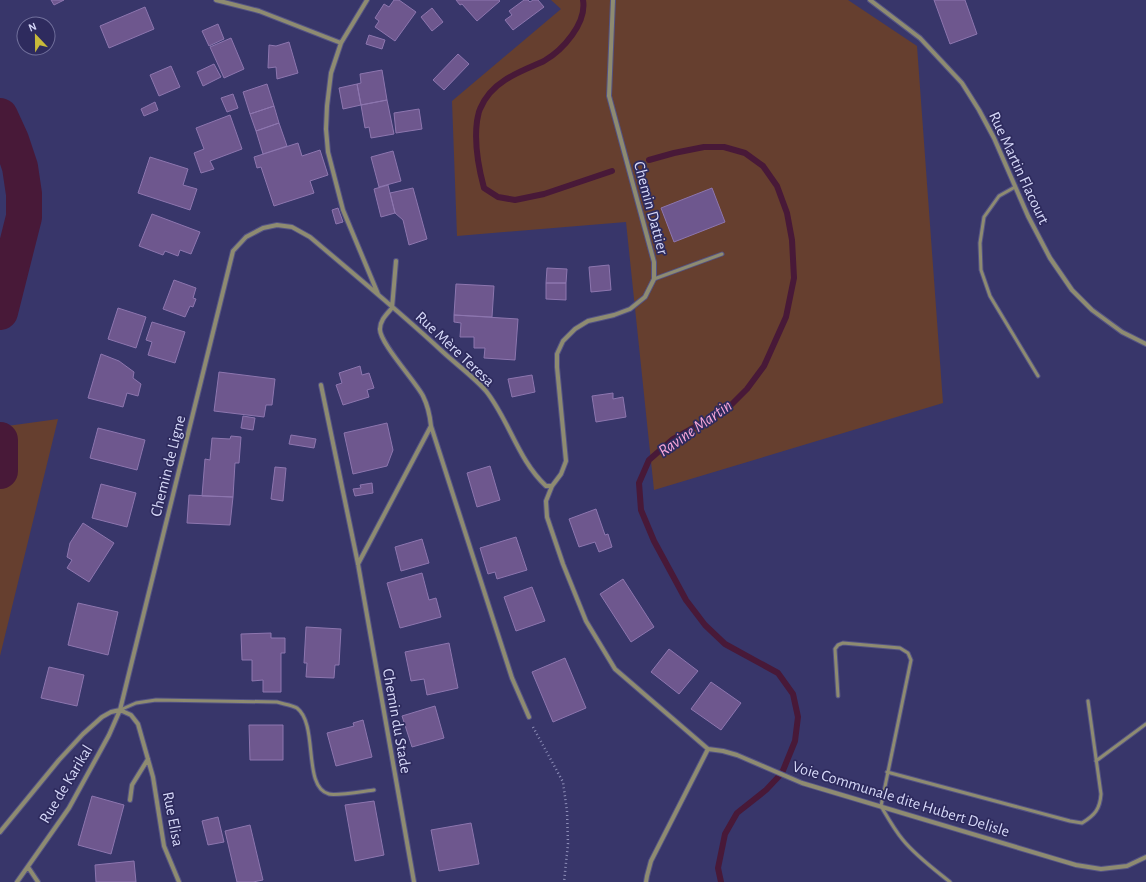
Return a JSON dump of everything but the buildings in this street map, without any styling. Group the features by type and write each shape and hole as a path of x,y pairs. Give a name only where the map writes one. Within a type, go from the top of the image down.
{"street":[{"path":"216,0 259,11 341,43"},
{"path":"367,0 341,43 331,73 326,130 328,152 343,210 379,296"},
{"name":"Chemin Dattier","path":"552,486 561,474 566,461 557,367 557,354 563,341 575,329 588,321 614,315 630,309 645,297 654,279 654,262 609,96 613,0"},
{"name":"Rue Martin Flacourt","path":"870,0 920,38 962,84 979,110 994,138 1028,216 1050,258 1072,290 1092,310 1122,332 1146,344"},
{"name":"Chemin de Ligne","path":"120,710 233,251 246,237 263,228 277,225 292,226 310,237 392,308"},
{"name":"Rue Mère Teresa","path":"396,261 392,308 423,334 485,391 501,415 525,459 543,483 546,486 552,486"},
{"path":"392,308 381,321 379,330 391,352 423,396 428,411 430,426 512,678 529,717"},
{"name":"Chemin du Stade","path":"321,385 358,564 414,882"},
{"path":"358,564 430,426"},
{"path":"552,486 546,501 547,517 563,564 586,621 615,669 708,749 651,861 646,882"},
{"path":"0,832 59,760 83,734 102,717 111,712 120,710"},
{"name":"Rue Elisa","path":"120,710 131,715 138,724 153,777 164,846 179,882"},
{"name":"Rue de Karikal","path":"17,882 68,808 109,735 120,710"},
{"name":"Voie Communale dite Hubert Delisle","path":"708,749 737,755 802,784 881,806 1076,865 1101,869 1126,866 1146,857"},
{"path":"130,800 132,785 148,759"},
{"path":"28,867 38,882"}],"lane":[{"path":"1015,187 999,196 984,217 980,243 981,270 990,296 1038,376"},
{"path":"654,279 722,254"},
{"path":"838,696 835,649 838,644 843,643 900,648 908,653 911,660 881,806 891,824 904,841 950,882"},
{"path":"120,710 136,703 156,700 277,702 288,705 297,708 304,717 316,782 321,790 330,794 374,790"},
{"path":"887,772 1082,823 1093,816 1100,804 1101,794 1088,701"},
{"path":"1096,761 1146,724"}],"path":[{"path":"529,717 563,782 567,811 568,844 564,882"}],"shaded area":[{"path":"551,0 848,0 917,46 943,403 654,490 626,222 457,236 452,101 561,9"},
{"path":"58,419 0,656 0,427"}],"waterway":[{"name":"Ravine Martin","path":"583,0 581,18 577,27 566,43 544,61 514,74 501,83 484,100 479,110 477,121 476,147 478,163 484,188 498,197 515,200 544,194 612,171"},
{"path":"0,116 11,140 20,167 24,194 24,217 0,312"},
{"name":"Ravine Martin","path":"649,160 704,147 724,147 745,153 763,166 777,186 787,213 792,240 794,278 786,317 764,366 747,389 727,409 673,439 649,460 639,483 641,510 654,541 686,600 705,625 725,644 778,673 793,694 798,717 795,741 782,773 766,790 737,813 725,834 718,868 721,882"},
{"path":"0,440 0,471"}]}
